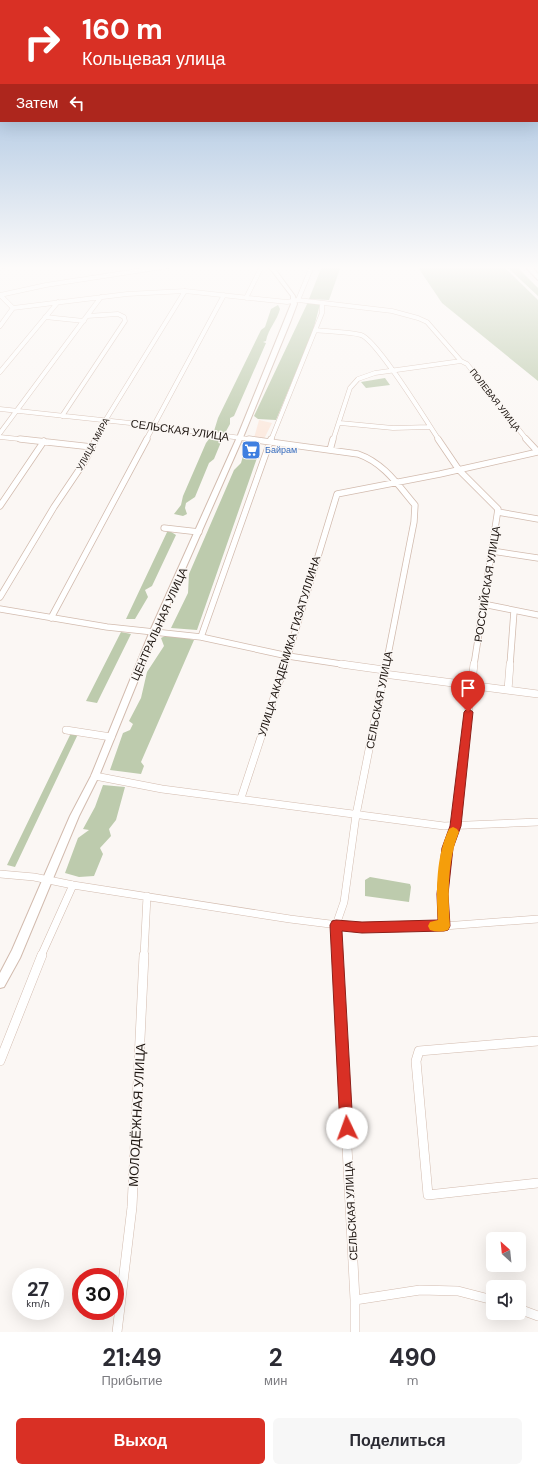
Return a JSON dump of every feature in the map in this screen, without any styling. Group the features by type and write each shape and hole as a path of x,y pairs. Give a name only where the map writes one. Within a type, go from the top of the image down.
{"street":[{"path":"0,372 35,328"},
{"path":"0,433 79,328"},
{"path":"62,416 120,328"},
{"name":"УЛИЦА МИРА","path":"0,597 92,447 105,421 162,328"},
{"path":"51,618 206,328"},
{"name":"ЦЕНТРАЛЬНАЯ УЛИЦА","path":"0,983 16,954 95,776 154,630 199,532 285,328"},
{"name":"ПОЛЕВАЯ УЛИЦА","path":"432,328 461,361 467,364 516,428 538,452"},
{"path":"201,638 270,442 315,330"},
{"name":"РОССИЙСКАЯ УЛИЦА","path":"315,330 361,335 369,340 392,371 459,470 494,503 498,512 471,685 456,826 447,848 442,894 444,926"},
{"path":"330,450 340,423 350,388 354,381 367,375 461,361"},
{"name":"СЕЛЬСКАЯ УЛИЦА","path":"0,409 353,453 370,458 384,468 414,503 414,522 356,815 344,902 336,925 356,1300 355,1332"},
{"path":"340,423 393,428 430,427"},
{"path":"0,436 92,447"},
{"path":"0,506 44,441"},
{"path":"396,482 459,470 538,452"},
{"name":"УЛИЦА АКАДЕМИКА ГИЗАТУЛЛИНА","path":"241,798 288,656 335,497 337,494 396,482"},
{"path":"498,512 538,519"},
{"path":"164,528 199,532"},
{"path":"492,551 538,558"},
{"path":"483,604 538,615"},
{"path":"0,609 141,631 154,630 288,656 384,672 538,694"},
{"path":"508,690 514,610"},
{"path":"66,730 111,737"},
{"path":"95,776 162,789 241,798 444,826 538,822"},
{"path":"0,874 34,877 73,885 362,928 444,926 538,919"},
{"path":"0,1061 44,948 73,885"},
{"name":"МОЛОДЁЖНАЯ УЛИЦА","path":"117,1332 132,1207 147,896"},
{"path":"538,1041 419,1051 416,1061 428,1195 538,1184"},
{"path":"356,1300 420,1290 458,1291 486,1298"},
{"path":"526,1312 538,1316"}],"shaded area":[{"path":"259,420 272,423 264,439 254,438"}],"green space":[{"path":"263,328 271,328 266,341 263,342 266,343 234,416 230,418 230,424 225,433 214,431 218,418 261,330"},
{"path":"296,328 314,328 276,420 258,419 254,416"},
{"path":"473,328 538,328 538,381"},
{"path":"385,378 390,385 366,388 361,382"},
{"path":"209,439 221,439 221,442 214,459 209,463 195,497 186,503 185,508 187,514 183,516 174,514 181,505 183,496 206,443"},
{"path":"243,456 257,458 197,630 171,628 188,593 189,574 234,470 241,463"},
{"path":"168,530 176,535 152,586 145,590 148,597 135,619 126,619"},
{"path":"121,632 131,634 97,703 86,701"},
{"path":"169,634 194,640 141,762 144,766 141,774 110,770 123,733 130,730 133,724 129,721 141,698 147,672 164,646 161,638"},
{"path":"71,733 78,734 15,867 7,865"},
{"path":"103,785 125,787 116,820 109,829 111,836 100,848 103,854 94,876 79,877 65,873 78,838 89,830 83,829 95,807"},
{"path":"370,877 410,884 409,902 365,896 365,880"}],"slow traffic":[{"path":"434,926 444,926 442,894 447,848 453,832"}],"place":[{"name":"Байрам","path":"251,450"}],"route":[{"path":"347,1128 336,925 362,928 444,926 442,894 447,848 456,826 468,712"}]}
